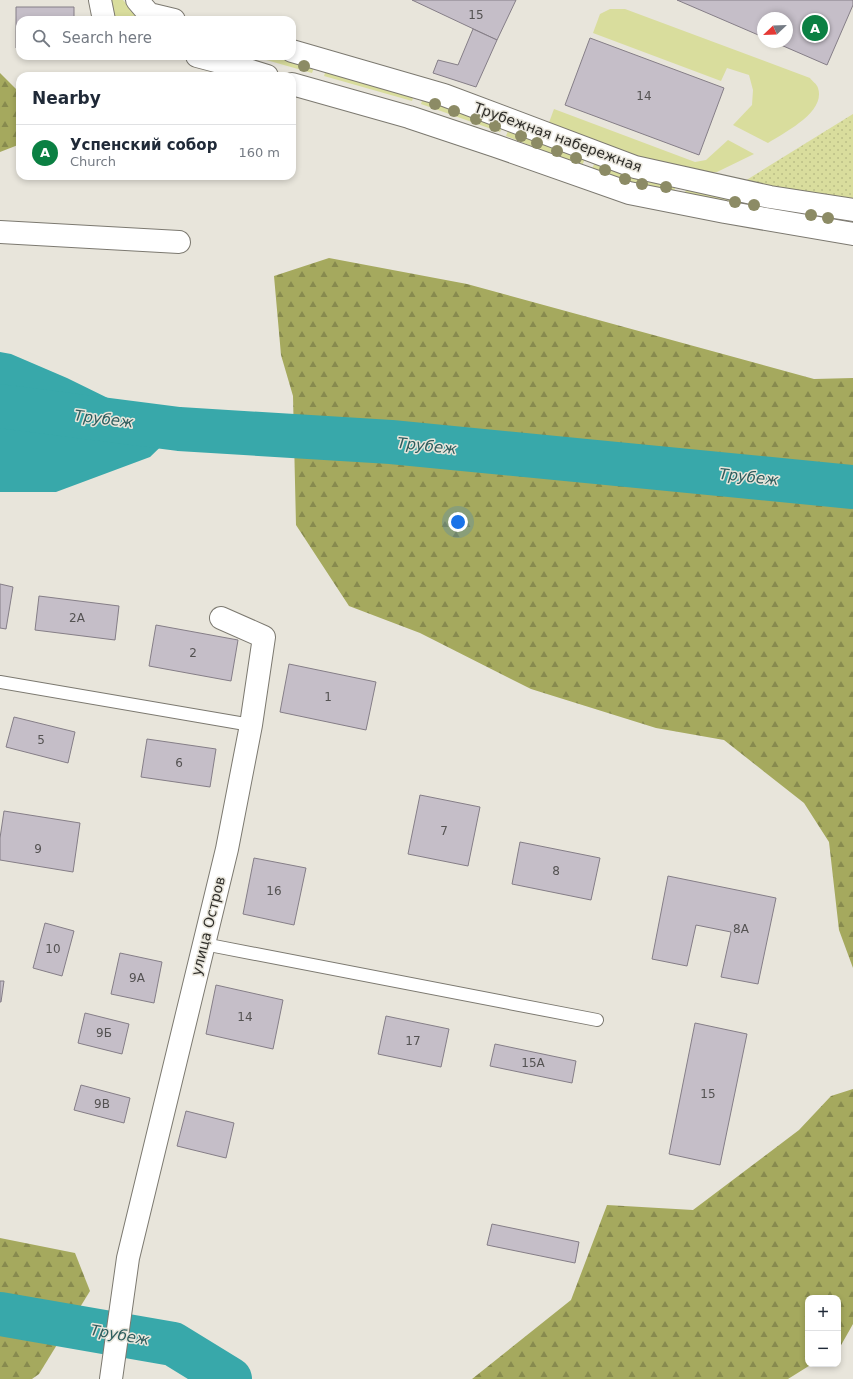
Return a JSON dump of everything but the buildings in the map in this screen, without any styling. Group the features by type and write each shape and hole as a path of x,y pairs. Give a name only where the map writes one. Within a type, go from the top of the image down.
{"street":[{"path":"100,0 103,16"},
{"path":"137,0 149,14 157,16"},
{"name":"Трубежная набережная","path":"296,52 444,95 635,167 770,197 853,210"},
{"path":"212,60 254,72"},
{"name":"Трубежная набережная","path":"296,85 409,118 496,146 629,193 725,212 853,234"},
{"path":"0,232 179,242"},
{"name":"улица Остров","path":"111,1379 128,1258 227,849 251,725 264,637 221,618"}],"lane":[{"path":"0,682 251,725"},
{"path":"204,944 597,1020"}],"green space":[{"path":"102,0 123,0 137,16 109,16 105,15"},
{"path":"610,9 625,9 810,78 818,88 819,97 816,105 802,120 768,143 733,125 752,105 753,90 749,75 727,68 721,81 593,33 600,14"},
{"path":"296,57 316,62 312,73 266,60 296,60"},
{"path":"327,66 415,91 412,101 324,76"},
{"path":"0,73 16,89 16,146 0,152"},
{"path":"424,94 505,123 500,132 421,104"},
{"path":"554,109 695,162 706,160 728,140 754,154 717,172 683,172 547,128"},
{"path":"853,114 853,204 740,184"},
{"path":"510,126 586,156 582,166 506,136"},
{"path":"596,161 677,182 673,195 591,170"},
{"path":"687,187 767,200 765,214 683,198"},
{"path":"329,258 467,284 814,379 853,378 853,968 839,930 829,842 804,803 724,740 656,728 531,689 420,633 349,606 296,525 293,396 281,355 274,276"},
{"path":"853,1089 853,1324 841,1345 841,1295 805,1295 805,1367 807,1367 788,1379 472,1379 571,1300 607,1205 693,1210 799,1130 831,1096"},
{"path":"0,1238 75,1253 90,1291 39,1374 32,1379 0,1379"}],"water":[{"path":"0,352 11,354 67,378 120,404 174,416 179,429 150,457 56,492 0,492"}],"waterway":[{"name":"Трубеж","path":"0,406 179,429 391,442 853,487"},
{"name":"Трубеж","path":"0,1314 173,1344 230,1379"}],"place":[{"name":"Успенский собор","path":"815,28"}]}
